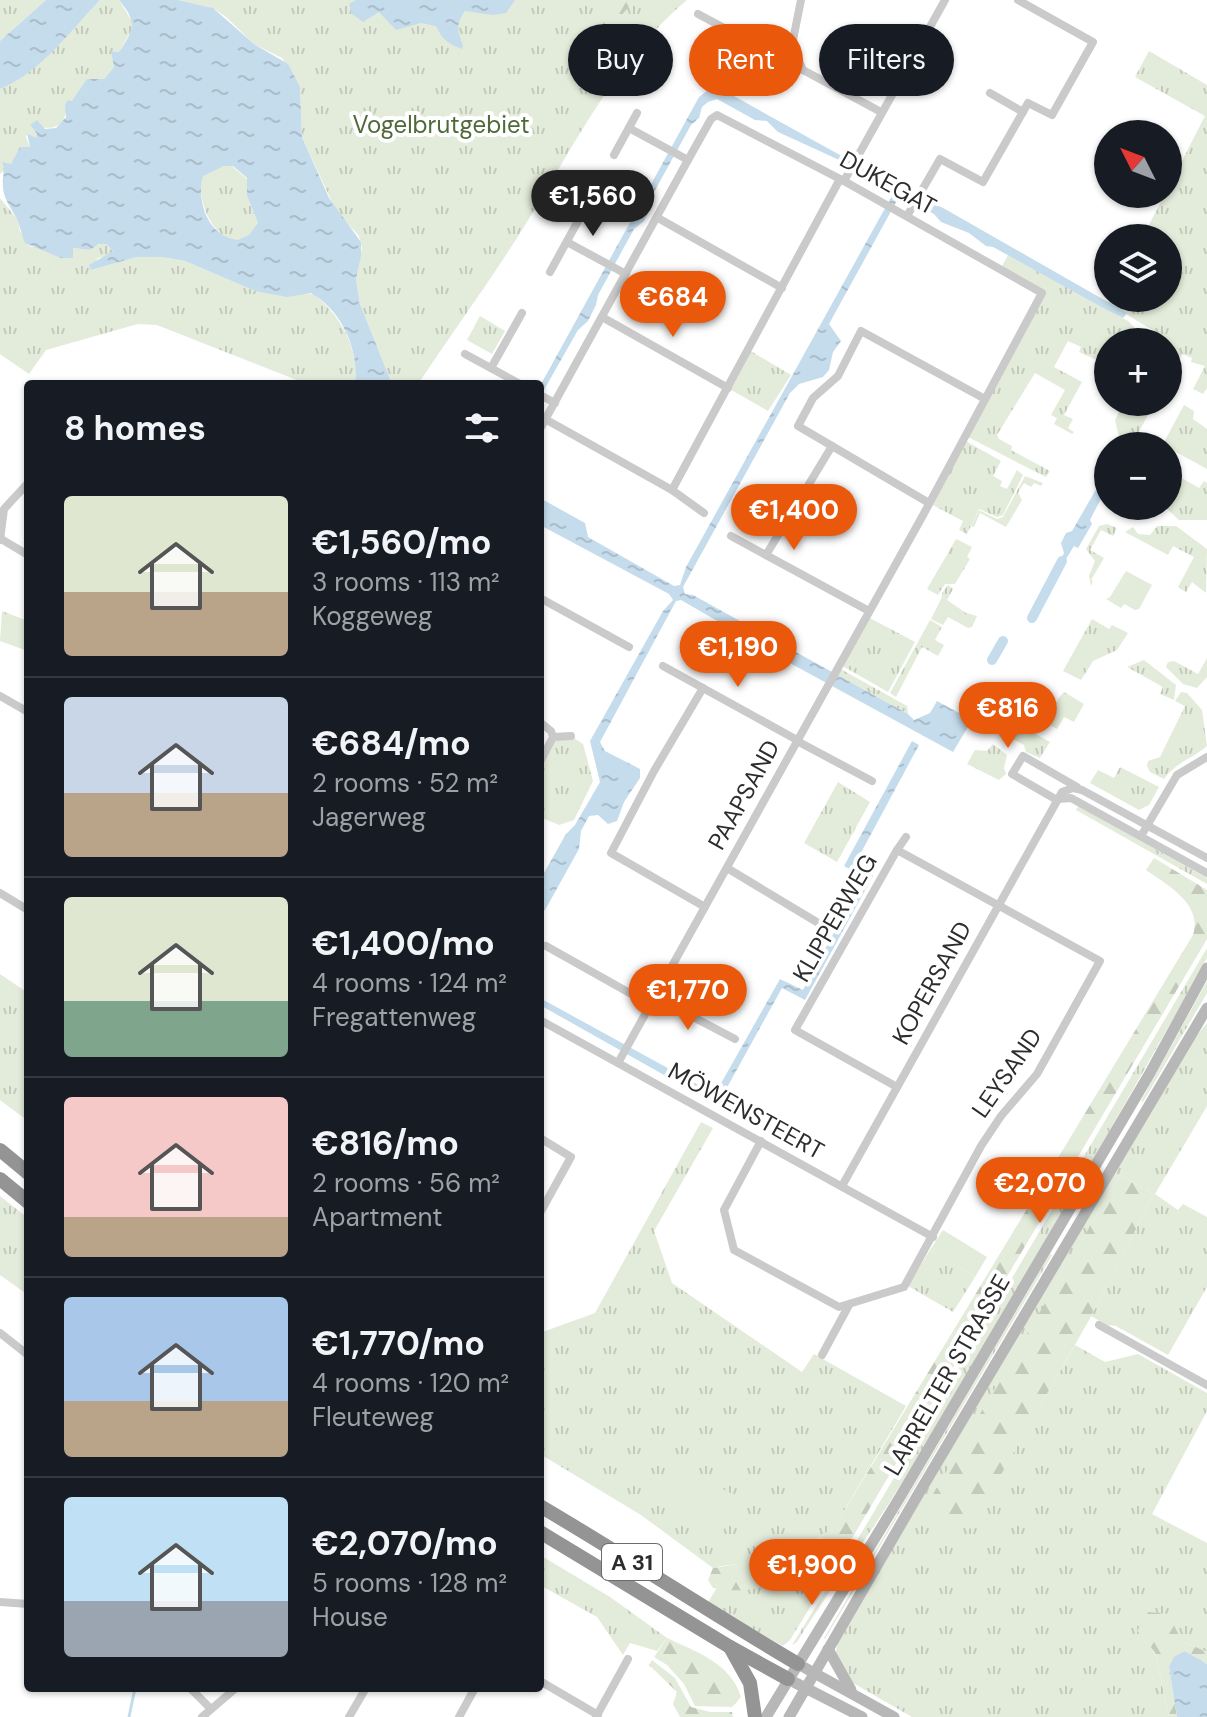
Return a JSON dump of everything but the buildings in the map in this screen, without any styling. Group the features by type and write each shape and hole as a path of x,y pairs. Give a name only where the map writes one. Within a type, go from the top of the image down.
{"highway":[{"path":"0,1150 24,1170"},
{"path":"0,1179 24,1199"},
{"name":"A 31","path":"544,1508 798,1664"},
{"path":"544,1534 788,1679"},
{"path":"730,1647 750,1683 755,1717"}],"street":[{"path":"796,24 801,0"},
{"path":"672,490 945,0"},
{"path":"903,214 916,200 940,159 983,182 1028,103 1052,115 1093,42 1018,0"},
{"path":"698,14 717,24"},
{"path":"803,70 881,112"},
{"path":"990,93 1023,112"},
{"path":"614,155 637,113"},
{"name":"DUKEGAT","path":"688,160 713,117 720,114 1042,293"},
{"path":"629,128 688,160 545,419 672,490 704,513"},
{"path":"658,218 782,288"},
{"path":"550,272 578,221"},
{"path":"567,242 626,274"},
{"name":"PAAPSAND","path":"621,1058 1042,293"},
{"path":"491,368 522,313"},
{"path":"602,317 728,388"},
{"path":"929,503 798,426 813,398 838,376 861,331 985,399"},
{"path":"465,354 513,380"},
{"path":"544,397 555,403"},
{"path":"766,555 832,446"},
{"path":"24,487 4,509 0,522 1,540 24,553"},
{"path":"731,536 869,611"},
{"path":"544,600 629,647"},
{"path":"663,666 872,781"},
{"path":"703,688 611,853 705,907"},
{"path":"0,696 24,710"},
{"path":"544,725 553,737 544,754"},
{"path":"553,737 571,736"},
{"path":"1207,858 1023,756 1012,774 1057,800 1071,798 1207,873"},
{"path":"1141,836 1177,775 1207,757"},
{"path":"1057,800 1065,791 1082,790"},
{"name":"KOPERSAND","path":"842,1186 1057,800"},
{"name":"KLIPPERWEG","path":"897,1087 795,1030 906,837"},
{"name":"KLIPPERWEG","path":"897,850 998,905"},
{"path":"727,868 825,927"},
{"path":"0,893 24,908"},
{"name":"LEYSAND","path":"850,1304 904,1287 981,1146 1001,1116 1037,1074 1100,961 998,905"},
{"path":"546,946 735,1039"},
{"name":"LARRELTER STRASSE","path":"766,1717 900,1497 1142,1086 1207,968"},
{"name":"LARRELTER STRASSE","path":"789,1717 1207,1008"},
{"name":"MÖWENSTEERT","path":"544,1022 621,1058 933,1237"},
{"path":"544,1140 571,1157 544,1206"},
{"path":"761,1141 724,1210 734,1250 839,1307 850,1304"},
{"path":"822,1355 850,1304"},
{"path":"1099,1325 1207,1385"},
{"path":"0,1348 4,1336 24,1352"},
{"path":"0,1602 24,1604"},
{"path":"828,1649 834,1664 855,1695"},
{"path":"544,1683 597,1716 628,1659"},
{"path":"798,1664 894,1717"},
{"path":"788,1679 862,1717"},
{"path":"194,1692 211,1709"},
{"path":"202,1717 231,1692"},
{"path":"349,1717 364,1692"},
{"path":"459,1717 473,1692"}],"green space":[{"path":"0,0 46,0 0,41"},
{"path":"100,0 119,0 133,23 119,52 112,51 114,67 104,79 94,79 72,102 68,100 65,116 58,125 47,128 30,125 37,134 36,139 28,133 26,137 30,147 0,174 0,89 41,61"},
{"name":"Vogelbrutgebiet","path":"178,0 687,0 661,24 568,24 568,96 604,96 514,243 421,380 390,380 360,304 356,279 362,248 359,236 336,211 302,137 300,87 282,58 254,44 213,8"},
{"path":"611,0 635,0 614,24 593,24"},
{"path":"1149,51 1207,85 1207,388 1203,394 1193,389 1205,366 1191,362 1192,358 1182,354 1182,328 1149,328 1123,312 1182,312 1182,224 1149,224 1158,208 1182,208 1182,161 1205,116 1135,77"},
{"path":"231,165 248,180 247,196 258,223 249,236 239,241 229,239 218,231 204,206 201,190 203,175 214,168"},
{"path":"0,198 18,220 20,231 31,247 40,247 62,258 73,248 90,250 106,244 113,251 109,256 98,258 91,270 137,257 163,257 185,261 255,291 314,294 346,334 354,358 355,380 297,380 157,325 138,324 46,350 29,374 0,354"},
{"path":"1008,255 1094,302 1094,312 1112,312 1135,328 1094,328 1094,359 1079,352 1081,347 1068,341 1054,367 1082,382 1064,415 1073,419 1068,428 1074,432 1072,434 1054,424 1057,418 1051,415 1065,390 1035,373 997,435 1012,446 1011,450 1050,471 1046,477 966,436 1042,294 1000,270"},
{"path":"480,316 505,331 492,354 467,340"},
{"path":"749,350 791,375 768,411 728,388"},
{"path":"1184,405 1194,411 1193,419 1207,429 1207,469 1182,455 1182,432 1170,432 1178,416 1182,416"},
{"path":"1117,416 1147,416 1139,432 1118,432"},
{"path":"964,440 1001,461 993,476 1002,481 1000,486 1007,489 1017,470 1023,475 1003,515 997,517 979,509 967,534 959,530 963,521 929,503"},
{"path":"1025,476 1043,483 1041,486 1034,483 1031,487 1024,483 1018,493 1022,500 1006,527 980,513 974,527 971,526 979,510 997,519 1003,517"},
{"path":"1182,478 1199,488 1204,481 1207,483 1207,520 1182,520"},
{"path":"1107,524 1117,528 1113,536 1101,530 1090,550 1104,558 1091,580 1091,586 1089,576 1095,561 1086,549 1099,526"},
{"path":"1157,526 1176,526 1207,549 1206,593 1192,582 1186,592 1178,587 1194,557 1173,546 1168,555 1125,532 1133,527 1138,534 1150,535"},
{"path":"956,539 972,547 967,557 970,559 955,584 945,584 938,595 927,589"},
{"path":"1126,571 1152,585 1139,609 1124,604 1121,608 1106,599"},
{"path":"948,585 953,589 947,600 966,613 977,616 972,627 968,628 948,617 943,625 931,619"},
{"path":"2,611 24,619 24,650 0,641"},
{"path":"866,616 915,642 888,692 839,664"},
{"path":"1092,619 1109,629 1112,625 1128,633 1117,650 1093,661 1081,680 1063,671"},
{"path":"930,620 942,627 935,640 944,645 938,656 922,647 896,697 890,693"},
{"path":"1207,658 1207,677 1197,688 1183,684 1166,667 1168,662 1174,661 1198,674"},
{"path":"1144,660 1176,685 1174,700 1160,694 1163,687 1127,667"},
{"path":"837,667 907,706 908,714 834,673"},
{"path":"1064,692 1084,704 1074,722 1064,717 1057,729 1046,723"},
{"path":"1181,692 1187,693 1202,710 1207,746 1174,768 1164,779 1150,772 1147,766 1148,761 1160,757 1185,706 1175,701"},
{"path":"980,709 1003,722 1006,718 1050,742 1040,758 1026,752 1024,745 985,729"},
{"path":"571,736 583,744 593,781 574,820 559,825 544,819 544,754 553,737"},
{"path":"993,744 1007,755 1006,774 999,780 967,764 975,750 987,751"},
{"path":"1120,767 1159,787 1149,805 1139,810 1090,783 1098,770 1114,778"},
{"path":"838,782 870,802 837,862 804,843"},
{"path":"1078,806 1207,878 1207,884 1076,810"},
{"path":"1154,858 1207,890 1207,939 845,1550 799,1575 765,1587 748,1590 713,1588 708,1580 713,1568 784,1557 818,1540 838,1521 1193,935 1195,924 1188,905 1173,889 1146,870"},
{"path":"1207,948 1207,958 1170,1024 981,1350 891,1500 797,1642 792,1645 862,1532"},
{"path":"0,974 24,990 24,1118 0,1100"},
{"path":"1207,981 1207,993 1141,1101"},
{"path":"1207,1023 1207,1106 1155,1194 1178,1210 1183,1204 1207,1217 1207,1287 1168,1355 1091,1316 1154,1194 1120,1175 927,1506 970,1528 1075,1345 1105,1362 1138,1354 1207,1393 1207,1411 1152,1514 1207,1543 1207,1652 1182,1641 1155,1652 1169,1717 912,1717 853,1683 836,1652 838,1640 1193,1040"},
{"path":"701,1122 713,1128 654,1231 672,1283 802,1372 814,1354 906,1406 838,1521 823,1536 805,1548 775,1560 713,1568 641,1515 544,1456 544,1332 595,1313"},
{"path":"1120,1175 1154,1194 1089,1320 970,1529 926,1506"},
{"path":"0,1196 24,1215 24,1292 0,1275"},
{"path":"943,1230 987,1257 975,1277 930,1250"},
{"path":"930,1250 975,1277 953,1312 908,1286"},
{"path":"1052,1255 825,1639 824,1638"},
{"path":"676,1464 740,1498 722,1533 657,1495"},
{"path":"845,1550 790,1640 783,1646 707,1604 716,1589 784,1579"},
{"path":"544,1557 610,1597 667,1638 657,1651 630,1643 623,1655 597,1617 544,1587"},
{"path":"1148,1612 1168,1614 1182,1641 1207,1652 1207,1664 1185,1651 1169,1667 1177,1717 1169,1717 1155,1652 1137,1631"},
{"path":"667,1638 701,1654 729,1675 741,1697 732,1707 695,1706 684,1684 667,1665 654,1657"},
{"path":"652,1660 675,1678 691,1707 710,1712 732,1712 733,1717 680,1717 673,1704 677,1692 649,1665"}],"water":[{"path":"46,0 100,0 41,62 15,82 0,89 0,41"},
{"path":"119,0 178,0 213,8 254,44 288,64 300,87 302,137 329,198 361,242 356,279 360,304 390,380 355,380 351,345 340,320 311,293 287,297 255,291 185,261 163,257 137,257 91,270 89,265 113,251 106,244 99,244 90,250 73,248 73,258 61,258 25,243 5,196 2,162 11,164 20,147 30,147 27,133 36,138 37,134 30,125 37,120 45,129 56,128 66,117 68,100 72,101 87,79 104,79 114,67 111,51 119,52 131,32 129,15","holes":["224,166 233,166 247,178 247,196 258,223 249,235 238,240 219,232 212,225 203,206 201,186 203,176"]},
{"path":"356,0 515,0 506,13 493,15 465,11 459,24 462,49 446,40 436,26 421,23 396,30 379,12 363,22 352,14 349,4"},
{"path":"700,96 734,96 883,179 945,209 1094,294 1094,303 986,246 969,233 941,222 934,214 900,195 829,324 841,341 833,352 829,370 823,377 799,384 790,393 683,587 685,594 693,595 914,720 930,713 937,701 972,720 953,752 681,600 676,601 600,742 605,751 640,769 640,778 624,802 617,821 608,824 598,815 589,816 581,831 579,849 544,911 544,873 600,782 590,741 663,611 673,600 669,594 544,527 544,500 585,523 588,537 674,586 680,585 686,567 894,192 837,159 778,132 767,121 755,120 717,99 708,102 691,125 653,194 653,204 644,221 634,229 598,295 588,321 578,330 544,390 543,380"},
{"path":"1111,312 1127,313 1123,318"},
{"path":"1094,493 1092,524 1078,548 1074,546 1066,559 1062,557 1061,543 1066,533 1072,531"},
{"path":"912,741 919,745 856,862 873,876 805,1000 782,988 719,1102 703,1097 544,1007 544,1000 715,1094 780,979 803,990 864,877 844,866"},
{"path":"1185,1651 1207,1664 1207,1717 1177,1717 1169,1667 1174,1657"}],"waterway":[{"path":"1032,618 1062,561"},
{"path":"992,660 1003,641"},
{"path":"129,1717 134,1692"}]}
